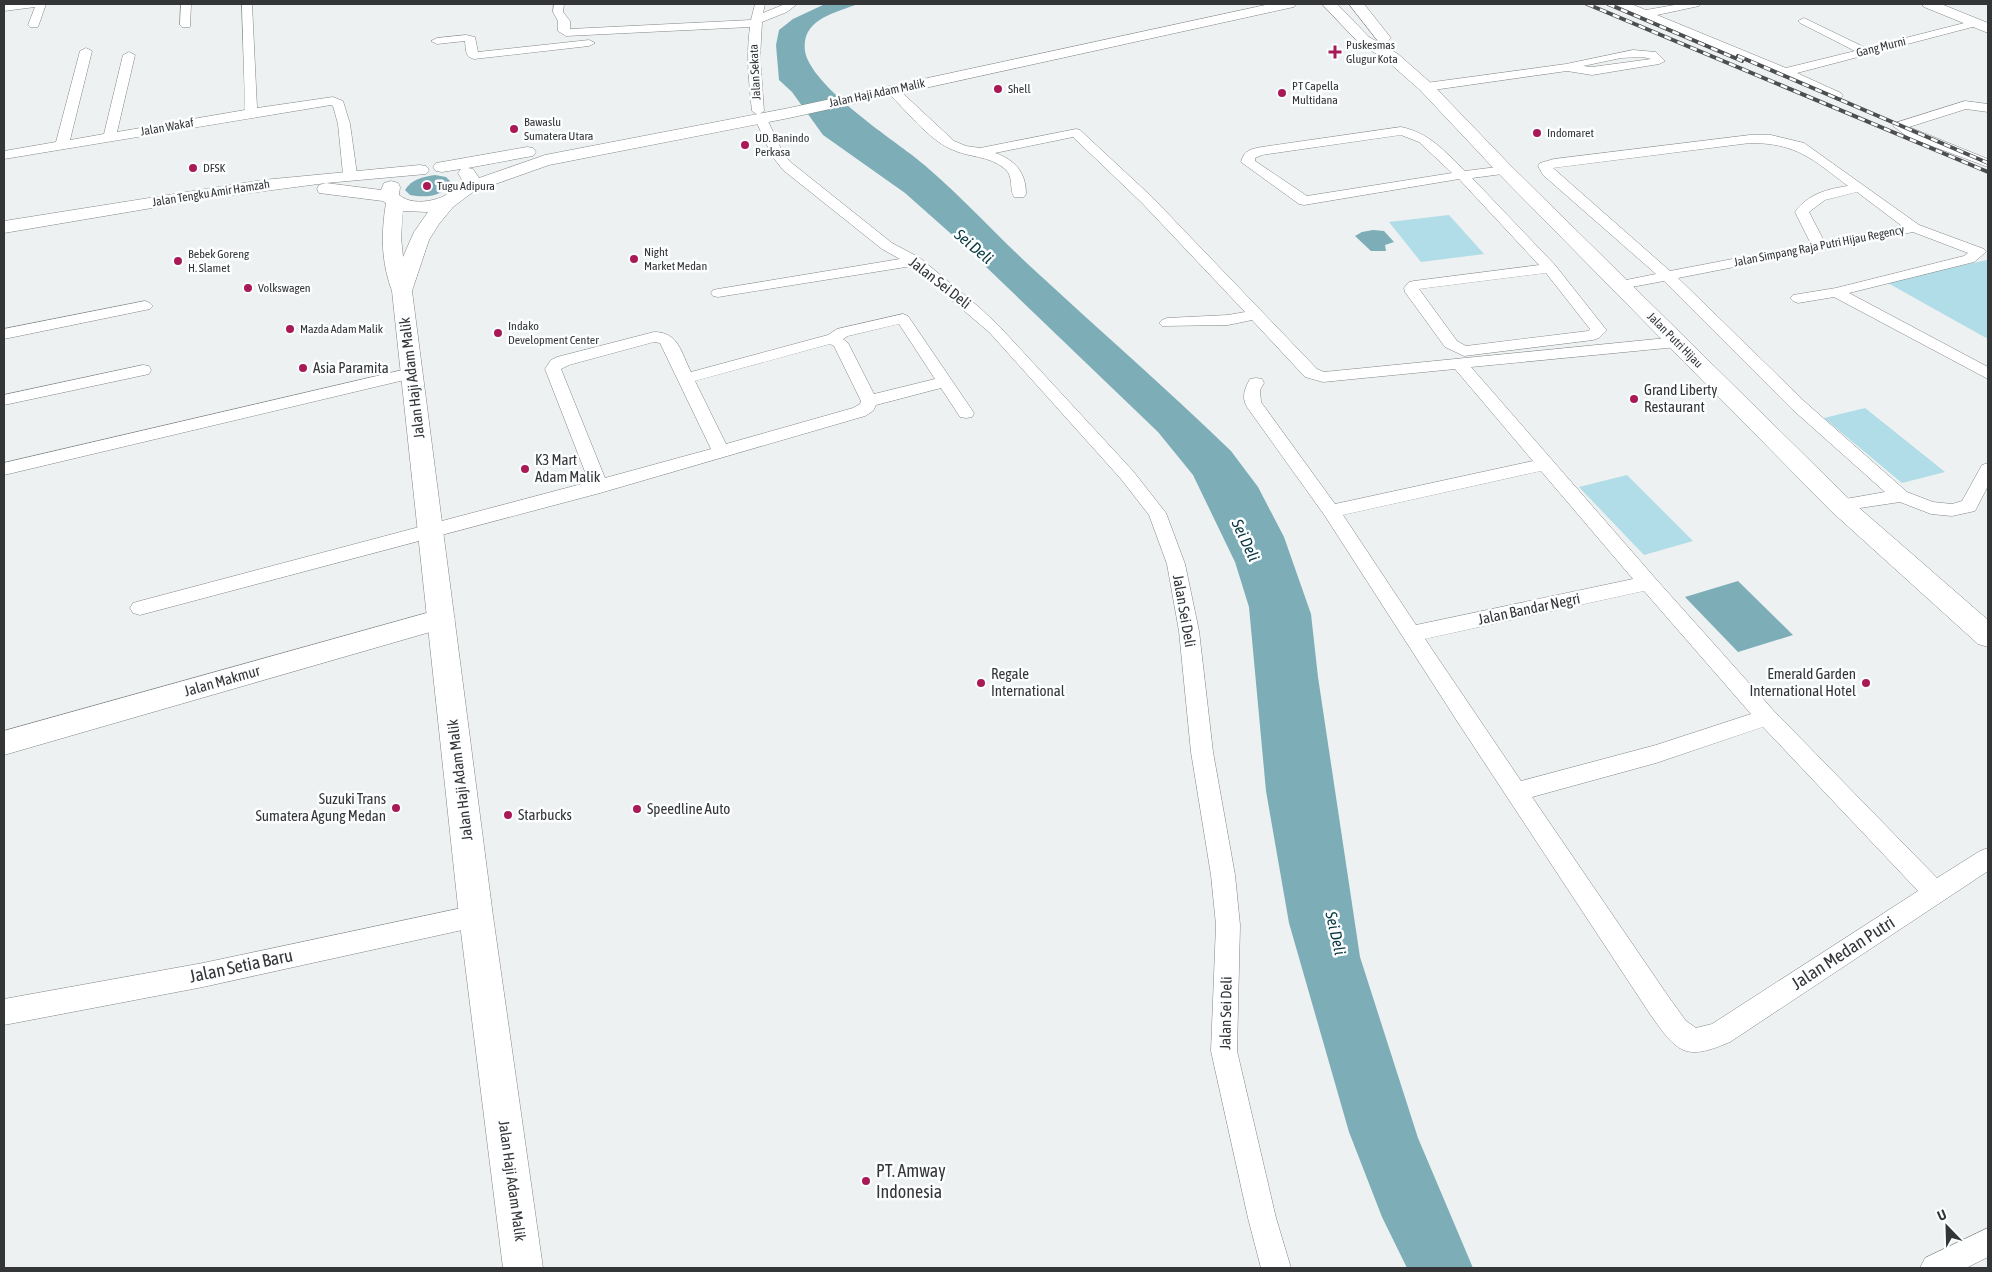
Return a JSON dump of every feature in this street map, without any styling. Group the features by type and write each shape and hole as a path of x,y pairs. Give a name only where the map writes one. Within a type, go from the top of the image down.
{"main road":[{"name":"Jalan Haji Adam Malik","path":"402,291 421,238 428,225 446,202 459,196 468,188 508,172 545,160 857,94 1255,4"},
{"name":"Jalan Haji Adam Malik","path":"857,94 892,90 1289,4"},
{"name":"Jalan Putri Hijau","path":"1329,4 1364,40 1392,57 1426,87 1505,170 1840,505 1988,636"},
{"name":"Jalan Putri Hijau","path":"1356,4 1391,48 1392,57"},
{"path":"1929,4 1982,26"},
{"name":"Jalan Haji Adam Malik","path":"420,170 759,115"},
{"path":"442,167 457,168 467,173 471,180 468,188"},
{"path":"392,199 391,186 402,177 420,170"},
{"name":"Jalan Tengku Amir Hamzah","path":"4,227 229,190 350,174 420,170"},
{"name":"Jalan Tengku Amir Hamzah","path":"4,238 284,192 328,189 392,199 404,206 418,207 446,202"},
{"name":"Jalan Haji Adam Malik","path":"392,199 391,248 394,273 402,291 476,916 523,1268"},
{"name":"Jalan Makmur","path":"4,743 441,619"}],"street":[{"path":"4,20 7,8 34,4"},
{"path":"34,25 41,4"},
{"path":"186,4 186,25"},
{"path":"247,4 251,113"},
{"path":"559,4 558,12 564,21 564,32 755,21 783,10 792,4"},
{"name":"Jalan Sekata","path":"759,115 752,53 755,21 760,4"},
{"path":"1622,4 1786,72 1837,96"},
{"path":"1645,14 1695,4"},
{"path":"1804,21 1864,51"},
{"name":"Gang Murni","path":"1786,72 1864,51 1982,26"},
{"path":"437,41 471,39 472,54 482,56 606,41 614,36 616,29"},
{"path":"62,145 86,51"},
{"path":"1426,87 1567,67 1582,62 1642,53 1654,56 1659,61 1592,71 1567,67"},
{"path":"109,138 129,54"},
{"path":"892,90 955,147 992,156 1015,170 1020,183 1019,194"},
{"name":"Jalan Wakaf","path":"4,155 330,101 337,102 342,117 350,174"},
{"path":"1988,108 1965,105 1899,126 1912,134 1988,163"},
{"name":"Jalan Sei Deli","path":"759,115 778,156 788,167 887,246 915,261 956,294 995,330 1127,475 1157,513 1176,564 1189,631 1202,752 1223,875 1228,925 1224,1051 1262,1218 1276,1268"},
{"path":"1505,170 1462,175 1304,202 1248,162 1249,156 1262,151 1401,131 1424,139 1462,175 1550,268 1599,330 1599,332 1593,335 1464,351 1451,344 1412,292 1411,288 1419,284 1550,268"},
{"path":"980,152 1076,133 1147,200 1316,376 1323,377 1460,365 1676,342"},
{"path":"1914,228 1817,156 1799,146 1772,139 1750,139 1554,163 1546,166 1548,172 1667,276 1799,406 1901,496 1931,508 1952,510 1969,506 1988,470"},
{"path":"1819,246 1802,212 1809,202 1826,194 1858,188"},
{"name":"Jalan Simpang Raja Putri Hijau Regency","path":"1620,285 1914,228 1984,255"},
{"name":"Jalan Simpang Raja Putri Hijau Regency","path":"1798,298 1836,292 1984,255"},
{"path":"718,293 915,261"},
{"path":"1836,292 1988,374"},
{"path":"4,334 146,306"},
{"path":"1167,323 1219,321 1257,315"},
{"path":"685,379 821,340 832,339 843,332 903,319 966,413"},
{"path":"600,487 553,369 554,366 564,361 660,336 667,340 721,452"},
{"path":"140,608 600,487 859,412 867,408 869,401 840,343 832,339"},
{"path":"1460,365 1648,583 1767,717 1936,893"},
{"path":"4,400 143,370"},
{"path":"4,470 412,372"},
{"path":"869,401 946,382"},
{"path":"1256,383 1252,390 1253,403 1330,511 1517,792 1656,754 1767,717"},
{"path":"1330,511 1546,464"},
{"path":"1840,505 1901,496"},
{"name":"Jalan Bandar Negri","path":"1411,634 1648,583"},
{"name":"Jalan Medan Putri","path":"1517,792 1659,1005 1679,1032 1688,1039 1696,1041 1702,1041 1722,1033 1988,858"},
{"name":"Jalan Setia Baru","path":"4,1012 203,975 476,916"},
{"path":"1935,1268 1988,1242"}],"shaded area":[{"path":"1449,215 1484,254 1421,262 1389,222"},
{"path":"1987,260 1988,339 1886,282"},
{"path":"1865,408 1945,472 1902,483 1824,418"},
{"path":"1627,475 1693,541 1644,555 1579,487"}],"water":[{"name":"Sei Deli","path":"825,4 858,4 830,14 814,24 808,31 805,40 805,51 810,64 820,78 851,108 943,181 1031,267 1231,451 1258,487 1284,537 1311,614 1318,677 1360,957 1418,1138 1473,1268 1407,1268 1382,1217 1349,1132 1289,923 1266,791 1249,607 1235,562 1193,475 1158,432 958,240 905,193 823,135 792,92 779,80 776,45 779,30 793,19"},
{"path":"435,175 446,177 451,182 443,191 433,195 416,196 410,195 405,190 418,179"},
{"path":"1384,231 1394,242 1385,245 1386,251 1371,251 1355,236 1362,232"},
{"path":"1738,581 1793,635 1738,652 1685,597"}],"railway":[{"path":"1587,4 1988,172"},
{"path":"1608,4 1742,61"},
{"path":"1738,56 1988,163"}],"place":[{"name":"Puskesmas Glugur Kota","path":"1335,52"},
{"name":"Shell","path":"998,89"},
{"name":"PT Capella Multidana","path":"1282,93"},
{"name":"Bawaslu Sumatera Utara","path":"514,129"},
{"name":"Indomaret","path":"1537,133"},
{"name":"UD. Banindo Perkasa","path":"745,145"},
{"name":"DFSK","path":"193,168"},
{"name":"Tugu Adipura","path":"427,186"},
{"name":"Night Market Medan","path":"634,259"},
{"name":"Bebek Goreng H. Slamet","path":"178,261"},
{"name":"Volkswagen","path":"248,288"},
{"name":"Mazda Adam Malik","path":"290,329"},
{"name":"Indako Development Center","path":"498,333"},
{"name":"Asia Paramita","path":"303,368"},
{"name":"Grand Liberty Restaurant","path":"1634,399"},
{"name":"K3 Mart Adam Malik","path":"525,469"},
{"name":"Regale International","path":"981,683"},
{"name":"Emerald Garden International Hotel","path":"1866,683"},
{"name":"Suzuki Trans Sumatera Agung Medan","path":"396,808"},
{"name":"Speedline Auto","path":"637,809"},
{"name":"Starbucks","path":"508,815"},
{"name":"PT. Amway Indonesia","path":"866,1181"}]}
